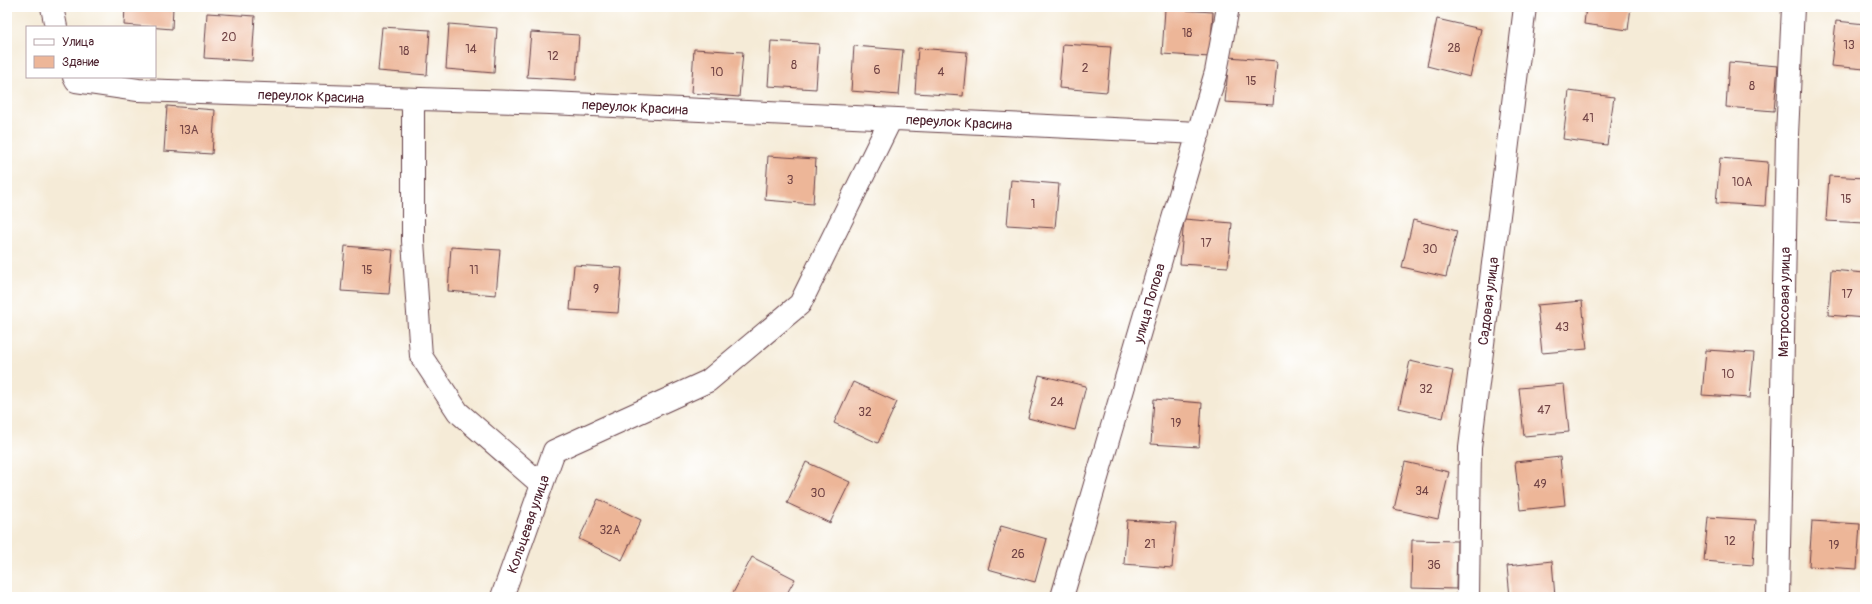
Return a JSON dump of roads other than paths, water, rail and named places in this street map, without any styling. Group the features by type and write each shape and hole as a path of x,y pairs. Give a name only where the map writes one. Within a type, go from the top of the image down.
{"street":[{"path":"52,7 56,26"},
{"name":"улица Попова","path":"1062,597 1199,133 1216,72 1228,7"},
{"name":"Садовая улица","path":"1468,597 1470,448 1525,7"},
{"name":"Матросовая улица","path":"1778,597 1787,135 1793,7"},
{"name":"переулок Красина","path":"74,78 76,81 138,90 413,99 1199,133"},
{"path":"413,99 413,241 421,356 458,412 542,485"},
{"name":"Кольцевая улица","path":"502,597 554,451 708,382 800,304 891,119"}]}
